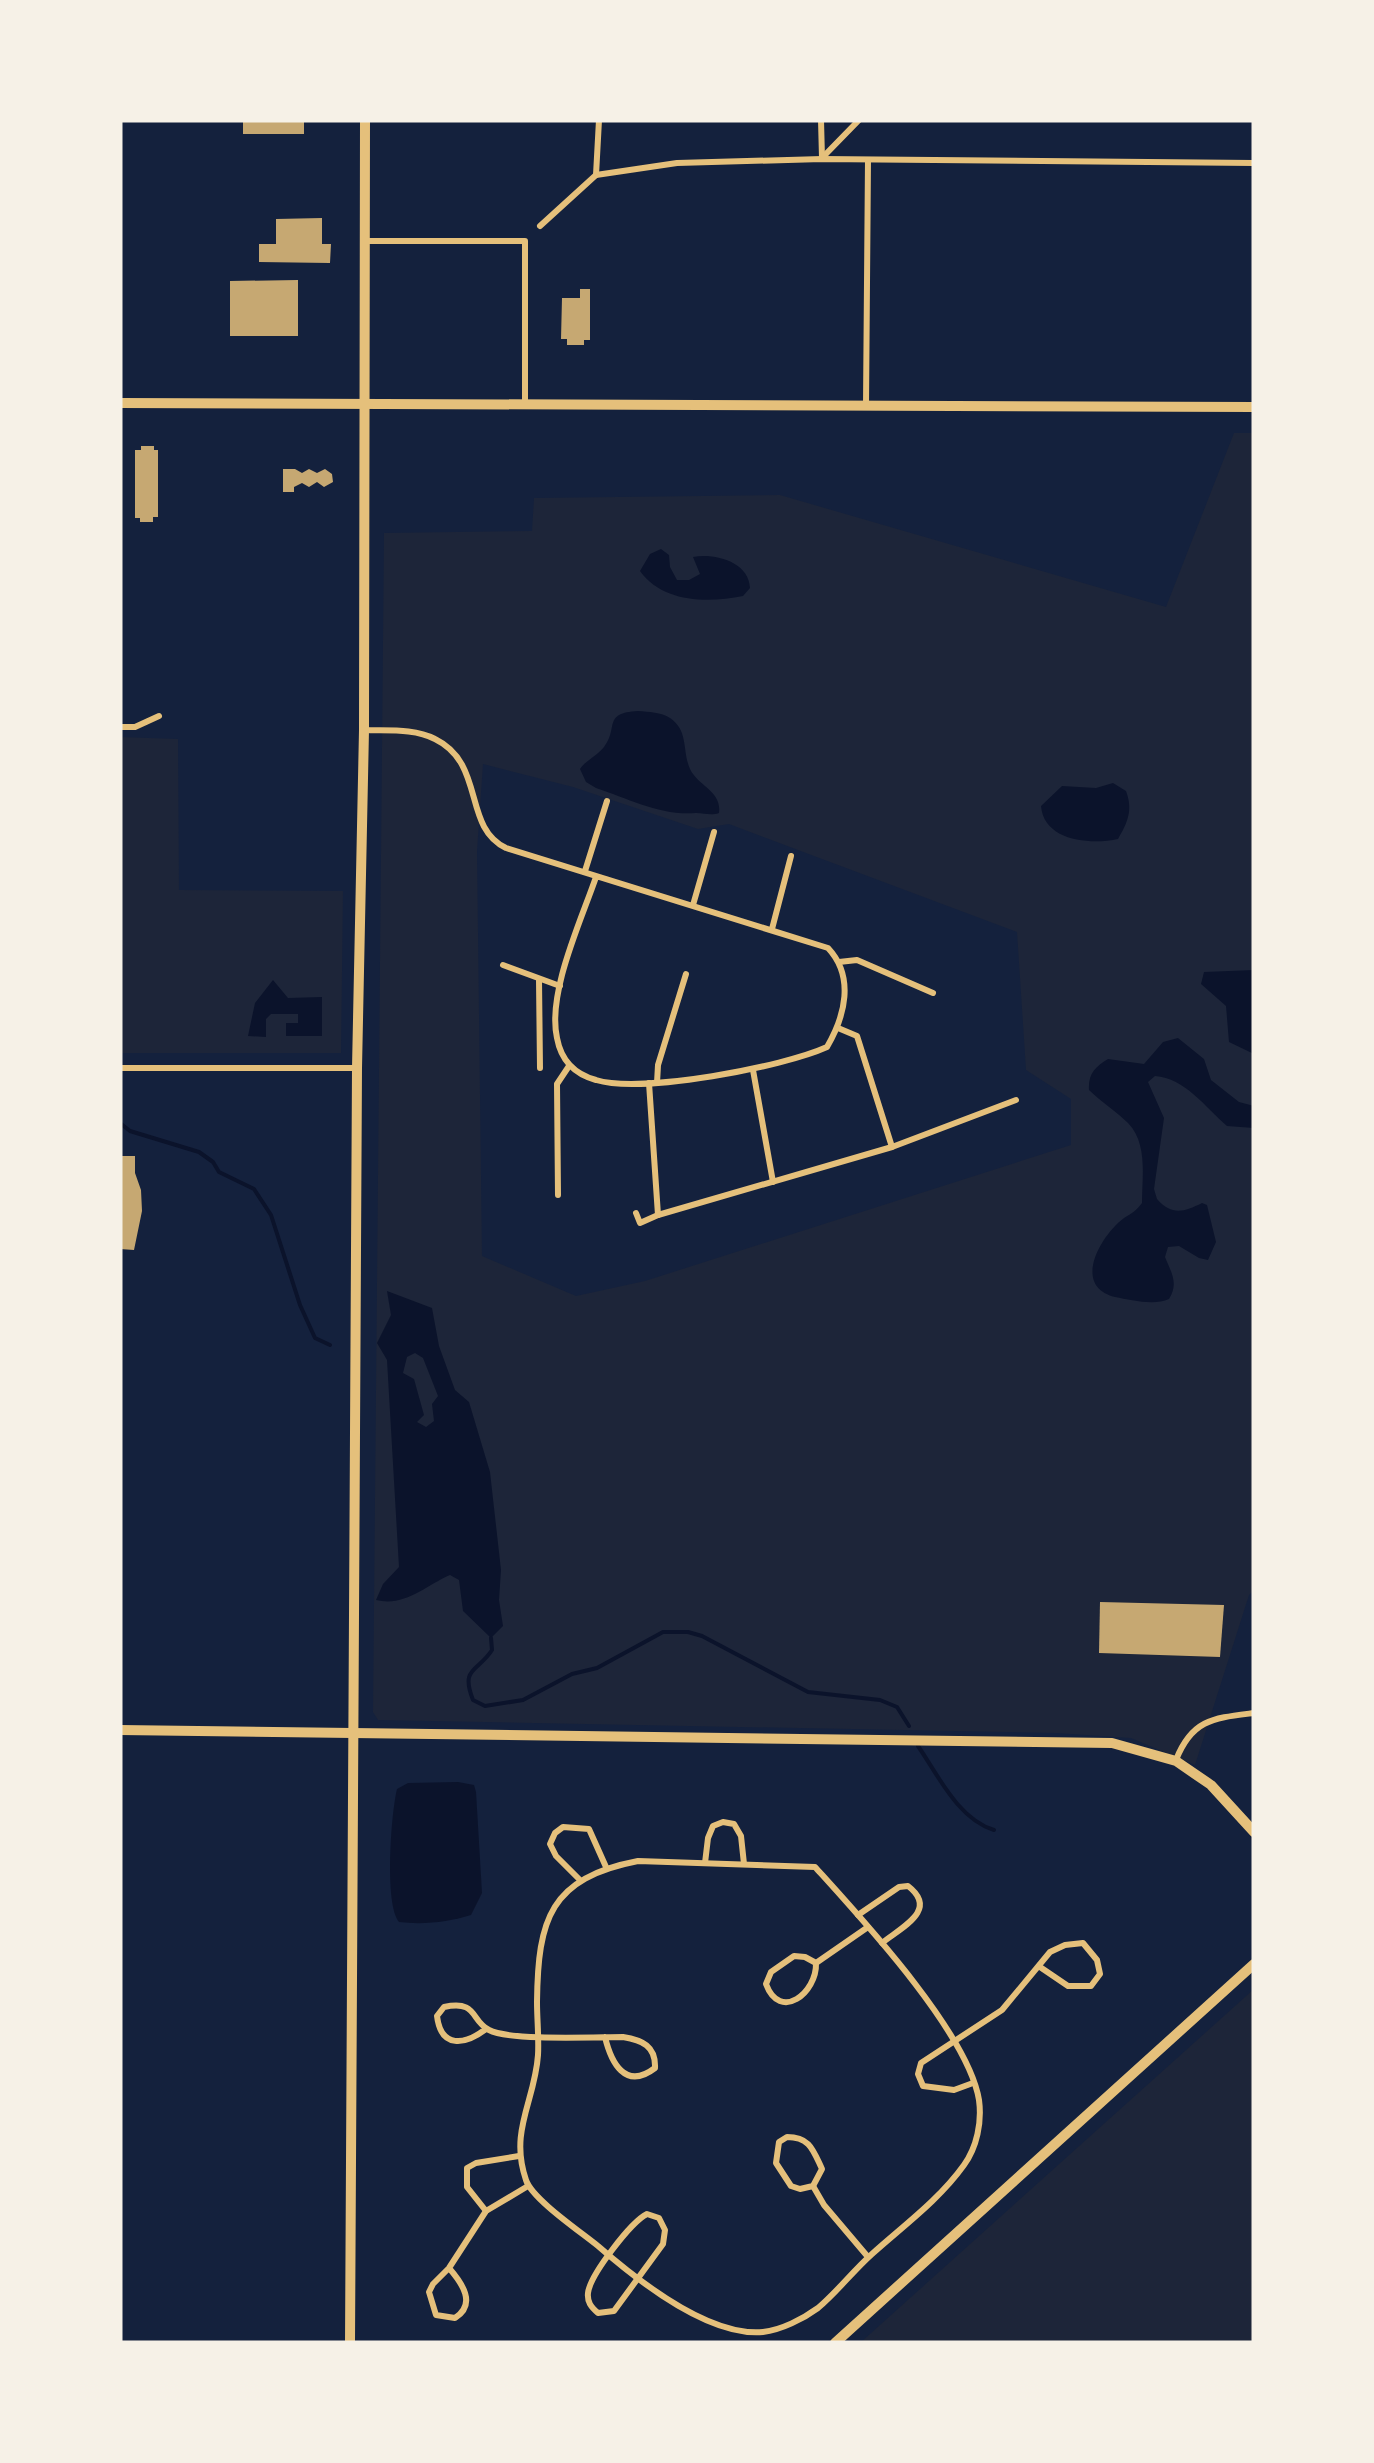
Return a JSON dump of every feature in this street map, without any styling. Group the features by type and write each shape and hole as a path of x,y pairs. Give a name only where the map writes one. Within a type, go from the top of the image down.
{"main road":[{"path":"350,2343 358,1068 364,730 365,120"},
{"path":"120,403 1254,407"},
{"path":"120,1730 1112,1743 1176,1760 1211,1785 1254,1832"},
{"path":"835,2343 1254,1964"}],"street":[{"path":"596,176 599,120"},
{"path":"821,120 822,159"},
{"path":"822,159 859,120"},
{"path":"540,226 596,176 677,163 822,159 1254,163"},
{"path":"866,406 868,160"},
{"path":"365,241 525,241 525,403"},
{"path":"120,727 135,727 159,716"},
{"path":"364,730 414,732 438,739 460,760 474,784 481,826 494,842 828,948 839,962 845,996 838,1028 827,1047 753,1070 653,1083 596,1081 569,1066 555,1034 560,986 596,877"},
{"path":"585,872 607,801"},
{"path":"692,904 714,832"},
{"path":"772,929 791,856"},
{"path":"839,962 858,960 933,993"},
{"path":"503,964 560,986"},
{"path":"658,1215 653,1083 686,974"},
{"path":"539,980 540,1068"},
{"path":"838,1028 858,1036 892,1147"},
{"path":"558,1195 557,1084 569,1066"},
{"path":"120,1068 358,1068"},
{"path":"753,1070 773,1182"},
{"path":"636,1213 640,1223 892,1147 1016,1100"},
{"path":"1176,1760 1192,1732 1207,1721 1254,1713"},
{"path":"706,1863 708,1838 713,1826 723,1822 734,1824 742,1836 744,1864"},
{"path":"579,1879 556,1856 550,1844 563,1826 589,1829 606,1868"},
{"path":"638,1861 744,1864 815,1866 869,1927 955,2040 979,2098 980,2129 966,2162 941,2192 819,2307 794,2322 763,2332 727,2328 637,2279 528,2186 519,2156 521,2124 538,2056 538,1956 550,1913 579,1879 606,1868 638,1861"},
{"path":"858,1915 899,1887 908,1886 918,1894 922,1902 919,1912 882,1944"},
{"path":"816,1963 805,1956 794,1956 771,1972 766,1984 771,1997 792,2002 812,1986 816,1963 869,1927"},
{"path":"973,2084 954,2090 923,2086 918,2074 921,2062 1002,2010 1050,1952 1065,1945 1083,1944 1096,1960 1100,1974 1091,1986 1068,1986 1040,1967"},
{"path":"486,2029 470,2041 460,2042 439,2030 438,2016 444,2007 468,2008 486,2029 507,2034 605,2037 640,2040 651,2048 654,2068 647,2074 631,2076 617,2069 605,2037"},
{"path":"787,2137 808,2142 822,2169 812,2186 791,2186 776,2163 779,2142 787,2137"},
{"path":"486,2210 466,2187 467,2168 519,2156"},
{"path":"449,2268 462,2284 468,2302 464,2312 455,2318 436,2315 430,2304 433,2284 449,2268 486,2210 528,2186"},
{"path":"812,2186 868,2258"},
{"path":"647,2214 659,2218 665,2230 664,2244 614,2311 598,2313 587,2295 610,2256 636,2220 647,2214"}],"shaded area":[{"path":"1234,433 1254,433 1254,1590 1249,1595 1195,1765 1131,1738 1056,1733 378,1720 373,1712 384,533 532,531 534,498 780,495 1166,607","holes":["483,764 573,787 698,829 729,824 1017,932 1026,1070 1071,1099 1071,1145 645,1281 576,1296 482,1256 477,851"]},
{"path":"661,549 669,555 677,580 689,580 700,574 693,557 711,556 737,566 750,588 743,596 715,600 673,595 650,582 640,571 650,554"},
{"path":"638,711 663,715 676,723 683,735 690,769 717,799 719,813 658,809 586,782 580,769 604,747 615,718"},
{"path":"120,737 178,739 179,890 343,891 341,1053 120,1053"},
{"path":"1113,783 1126,791 1129,804 1127,821 1118,839 1070,838 1050,827 1044,818 1041,806 1062,786 1096,788"},
{"path":"1254,970 1254,1054 1229,1042 1226,1006 1201,984 1204,972"},
{"path":"273,980 288,998 322,997 322,1036 286,1036 286,1023 298,1023 298,1014 271,1014 266,1019 266,1037 248,1036 255,1003"},
{"path":"1178,1038 1204,1059 1211,1080 1239,1102 1254,1106 1254,1128 1227,1126 1176,1082 1155,1076 1148,1082 1164,1118 1154,1189 1157,1199 1178,1211 1207,1205 1216,1242 1208,1260 1179,1246 1168,1247 1165,1257 1174,1283 1169,1299 1150,1302 1115,1297 1095,1282 1094,1260 1115,1226 1142,1203 1142,1161 1134,1131 1089,1090 1091,1075 1108,1059 1144,1064 1163,1042"},
{"path":"387,1291 432,1308 439,1346 455,1390 469,1402 490,1472 501,1570 499,1600 503,1626 491,1638 463,1611 459,1580 450,1575 406,1598 376,1600 383,1584 399,1567 387,1360 377,1343 391,1315","holes":["415,1353 423,1358 438,1396 432,1404 434,1421 426,1427 417,1422 424,1415 414,1379 403,1373 407,1357"]},
{"path":"408,1783 474,1785 476,1792 482,1893 471,1915 436,1922 399,1922 390,1879 397,1789"},
{"path":"1254,1989 1254,2343 860,2343"}],"building":[{"path":"243,120 304,120 304,134 243,134"},
{"path":"322,218 322,244 331,244 330,263 259,262 259,244 276,244 276,219"},
{"path":"298,280 298,336 230,336 230,281"},
{"path":"580,289 590,289 590,340 584,340 584,345 567,345 567,339 561,339 562,298 580,298"},
{"path":"141,446 158,450 158,517 153,517 153,522 135,518 135,450 141,450"},
{"path":"283,469 302,473 309,469 317,473 325,469 332,474 333,482 324,487 317,482 309,487 302,483 294,487 294,492 283,492"},
{"path":"120,1156 135,1156 141,1190 142,1211 134,1250 120,1249"},
{"path":"1100,1602 1224,1605 1220,1657 1099,1653"}],"waterway":[{"path":"120,1123 130,1131 199,1152 219,1172 254,1189 271,1215 300,1305 315,1338 330,1345"},
{"path":"491,1638 492,1650 472,1671 469,1681 473,1700 485,1706 523,1700 572,1674 597,1668 663,1632 688,1632 808,1692 880,1700 897,1707 909,1726"},
{"path":"918,1746 959,1806 994,1830"}]}
